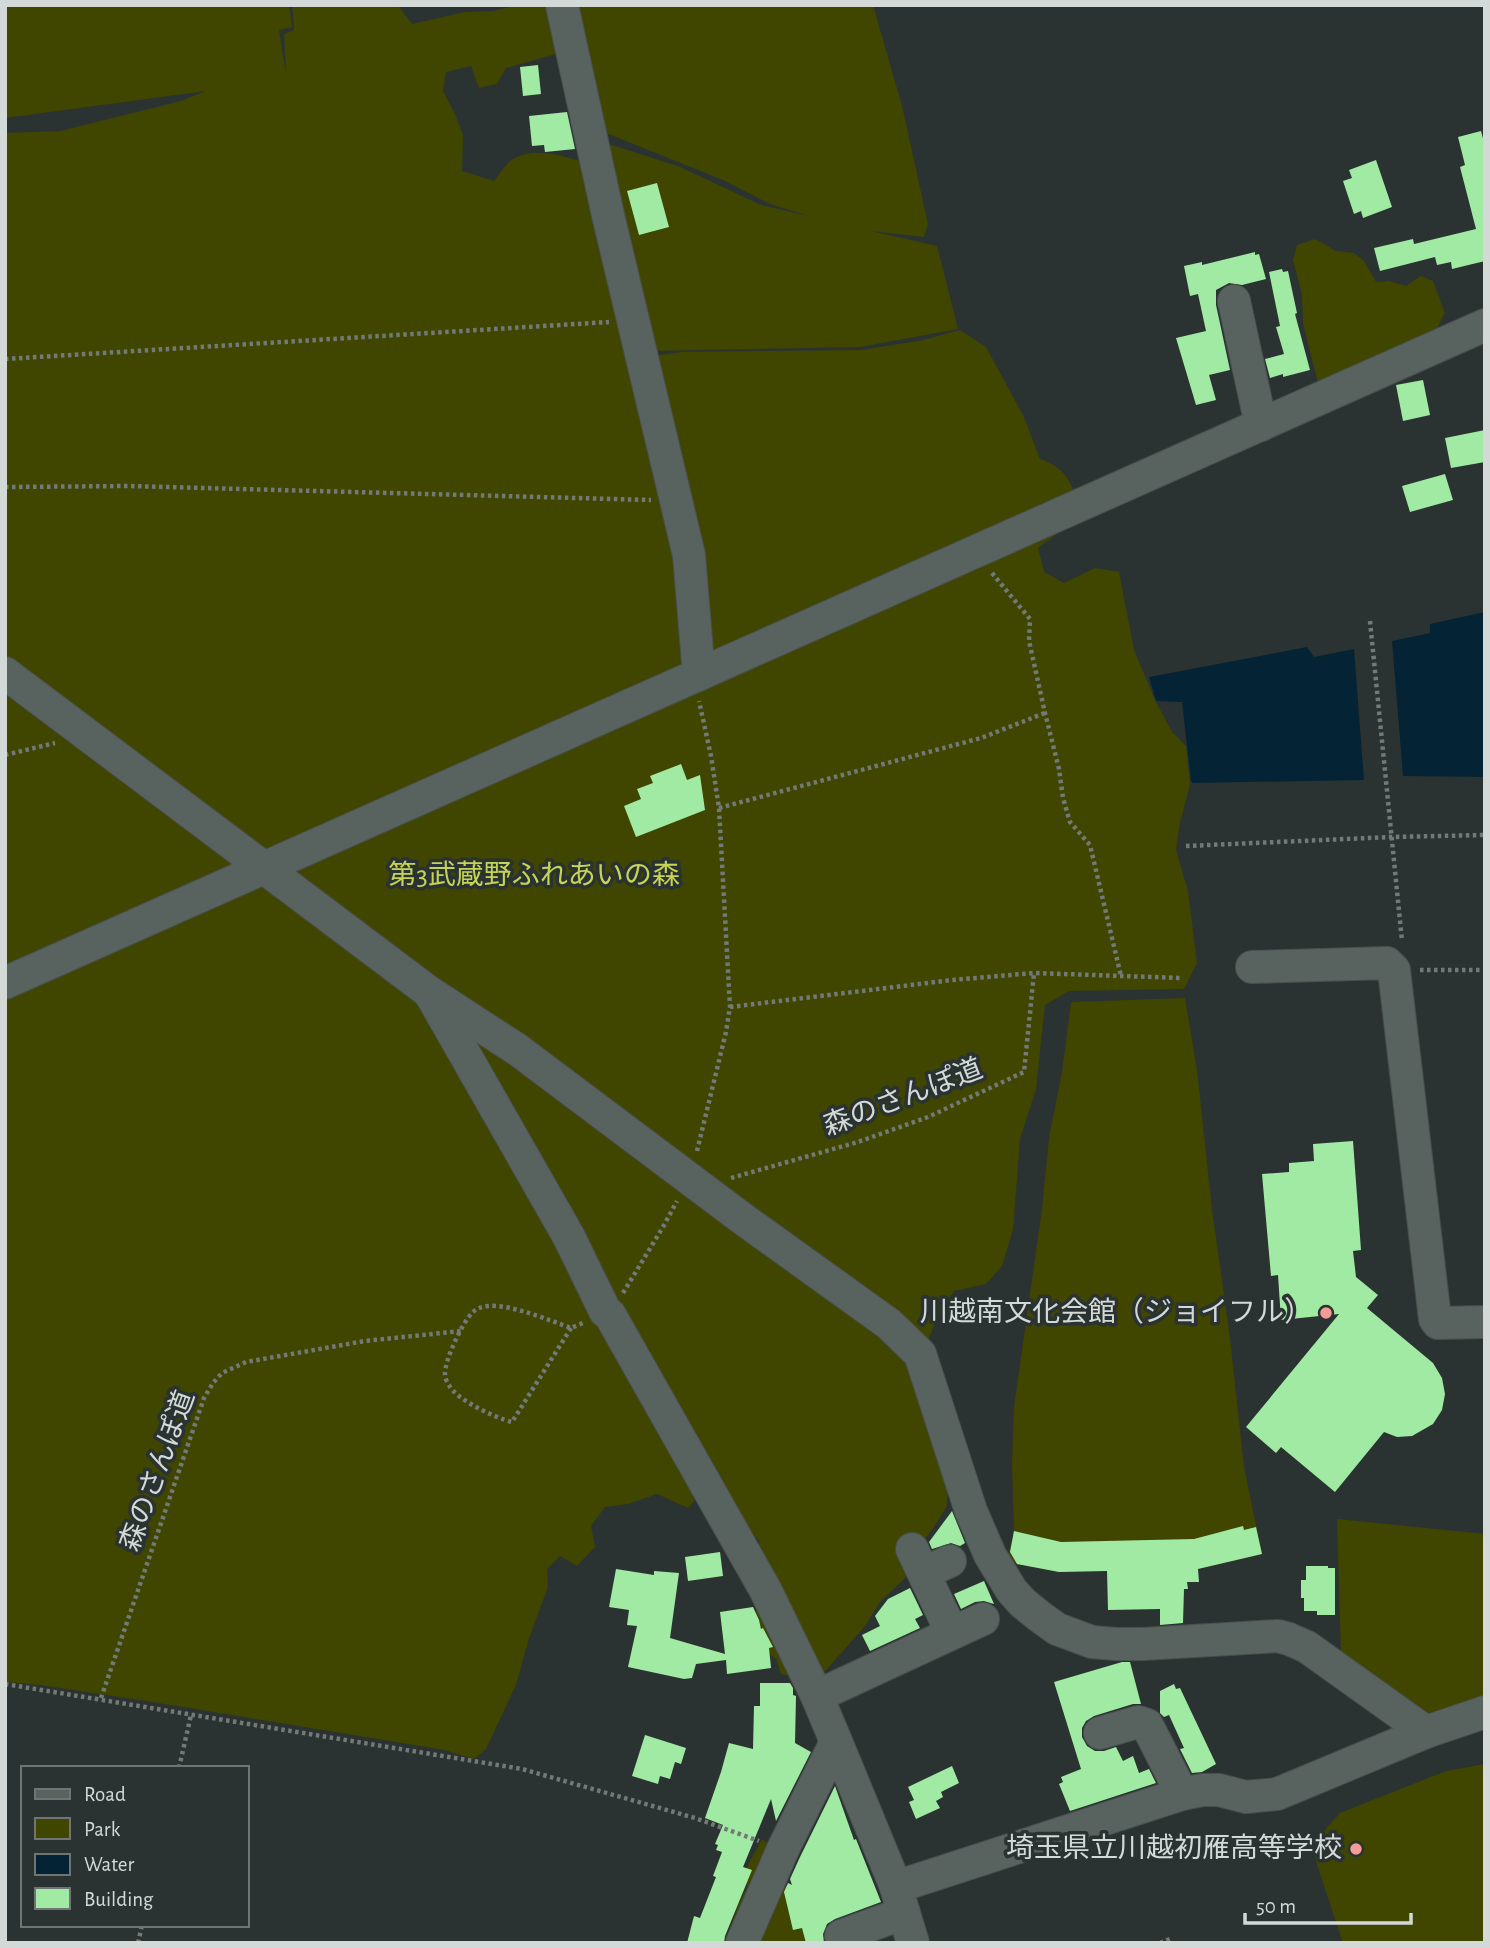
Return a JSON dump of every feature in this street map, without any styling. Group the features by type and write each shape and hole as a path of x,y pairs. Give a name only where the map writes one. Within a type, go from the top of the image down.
{"street":[{"path":"562,5 608,215 689,555 697,677"},
{"path":"1234,301 1261,425"},
{"path":"5,983 1485,325"},
{"path":"5,673 429,992 518,1050 889,1324 920,1354 971,1511 990,1555 1023,1603 1048,1623 1092,1642 1116,1644 1278,1636 1289,1639 1307,1647 1426,1732"},
{"path":"1252,967 1387,963 1399,970 1435,1319 1438,1323 1485,1322"},
{"path":"429,992 569,1237 607,1313 766,1591 817,1696 905,1914"},
{"path":"929,1561 952,1633"},
{"path":"817,1696 983,1619"},
{"path":"839,1930 905,1914 1182,1794 1219,1790 1246,1797 1277,1794 1426,1732 1485,1712"},
{"path":"1100,1733 1138,1722 1147,1725 1182,1794"},
{"path":"742,1943 783,1849 836,1742"}],"path":[{"path":"5,359 634,321"},
{"path":"5,487 129,486 677,501"},
{"path":"984,549 992,572 1030,619 1029,641 1059,769 1063,798 1070,822 1090,845 1121,976"},
{"path":"1370,621 1391,838 1399,970 1485,970"},
{"path":"571,1328 508,1308 489,1306 476,1309 467,1318 451,1352 445,1374 450,1388 495,1418 512,1422 571,1328 607,1313 636,1274 695,1183 730,1007 719,808 697,677"},
{"path":"719,808 981,738 1045,713"},
{"path":"5,755 87,734"},
{"path":"1186,846 1485,835"},
{"path":"730,1007 952,980 1034,973 1182,978"},
{"name":"森のさんぽ道","path":"695,1183 858,1142 928,1117 1024,1072 1034,973"},
{"name":"森のさんぽ道","path":"102,1698 204,1398 212,1383 222,1373 246,1362 352,1343 461,1331"},
{"path":"5,1684 522,1769 695,1818 783,1849"},
{"path":"179,1766 191,1715"},
{"path":"1160,1943 1170,1939"}],"green space":[{"name":"第3武蔵野ふれあいの森","path":"5,5 289,5 292,27 279,30 286,75 284,34 294,30 292,5 398,5 412,24 465,12 493,11 519,5 873,5 902,106 928,224 924,237 871,231 937,246 958,329 860,347 646,351 599,141 678,166 761,205 809,216 770,204 723,180 596,129 570,50 506,68 497,84 479,88 471,66 446,72 443,91 463,135 462,171 494,181 508,163 517,157 536,153 558,155 588,164 635,358 682,352 862,350 923,340 960,330 986,347 1024,417 1040,459 1064,474 1081,515 1038,548 1044,572 1064,583 1095,568 1119,572 1134,650 1172,732 1186,746 1190,785 1176,850 1188,891 1197,963 1184,989 1069,991 1045,1005 1036,1089 1020,1139 1013,1230 1002,1266 986,1284 954,1291 928,1340 948,1479 947,1506 908,1562 906,1577 880,1602 865,1626 817,1677 801,1678 781,1674 776,1659 767,1652 755,1616 762,1571 759,1540 742,1524 711,1481 688,1508 657,1494 628,1504 605,1507 591,1526 595,1547 577,1566 560,1556 547,1569 548,1587 529,1638 516,1685 486,1749 474,1759 445,1750 140,1700 5,1682 5,133 60,131 181,101 206,91 5,118"},
{"path":"1315,239 1336,251 1354,253 1364,261 1376,282 1389,281 1406,286 1421,276 1433,281 1445,313 1434,339 1318,383 1303,323 1302,294 1293,260 1297,245"},
{"path":"1185,998 1197,1070 1244,1467 1262,1554 1198,1569 1059,1572 1007,1562 1014,1531 1014,1407 1042,1209 1049,1138 1062,1072 1071,1002"},
{"path":"1337,1519 1485,1534 1485,1702 1427,1719 1341,1654"},
{"path":"1485,1764 1485,1943 1343,1943 1311,1846 1340,1813 1446,1771"},
{"path":"762,1839 778,1852 783,1879 809,1943 725,1943 747,1887 744,1872"}],"water":[{"path":"1485,612 1485,777 1403,776 1392,641 1430,633 1430,624"},
{"path":"1307,647 1314,657 1354,649 1364,780 1193,783 1182,702 1156,701 1149,677"}],"building":[{"path":"538,65 541,94 523,96 520,67"},
{"path":"567,112 575,149 545,152 544,145 532,146 529,116"},
{"path":"1481,131 1485,146 1485,261 1452,269 1451,262 1437,265 1435,257 1380,271 1374,248 1413,239 1414,244 1476,229 1460,167 1465,165 1458,137"},
{"path":"1376,160 1392,207 1363,218 1361,211 1354,214 1343,181 1352,178 1349,170"},
{"path":"657,183 669,227 639,235 627,191"},
{"path":"1255,252 1255,255 1259,254 1266,279 1242,285 1229,283 1216,290 1216,305 1230,370 1209,375 1216,400 1196,405 1176,338 1206,331 1198,294 1190,296 1184,266 1202,262 1202,265"},
{"path":"1282,269 1283,272 1288,271 1297,313 1295,314 1310,370 1270,378 1265,359 1284,354 1276,327 1280,326 1269,272"},
{"path":"1423,380 1430,415 1403,421 1396,385"},
{"path":"1485,430 1485,462 1451,468 1445,438"},
{"path":"1445,474 1453,500 1410,512 1402,486"},
{"path":"681,764 687,780 700,775 705,810 636,837 624,806 641,799 637,789 653,783 650,776"},
{"name":"川越南文化会館（ジョイフル）","path":"1353,1141 1361,1250 1353,1251 1356,1277 1378,1295 1367,1308 1433,1363 1442,1378 1445,1394 1442,1410 1433,1424 1412,1436 1397,1437 1384,1432 1335,1492 1281,1447 1276,1453 1246,1427 1339,1314 1281,1320 1278,1275 1271,1276 1262,1174 1289,1172 1289,1163 1314,1161 1313,1144"},
{"path":"952,1511 965,1543 960,1546 951,1543 932,1549 929,1542"},
{"path":"1243,1526 1244,1530 1256,1527 1262,1554 1198,1569 1199,1582 1187,1582 1188,1589 1184,1589 1183,1623 1160,1625 1160,1609 1108,1610 1107,1571 1059,1572 1017,1564 1010,1552 1014,1531 1061,1542 1194,1539"},
{"path":"720,1552 723,1576 688,1581 685,1557"},
{"path":"1306,1566 1335,1568 1335,1615 1317,1615 1317,1611 1304,1611 1301,1580 1306,1580"},
{"path":"616,1569 654,1575 654,1571 679,1573 670,1638 725,1654 720,1612 753,1607 761,1629 763,1628 773,1647 769,1648 771,1668 727,1674 726,1660 696,1664 692,1678 684,1679 628,1667 637,1626 627,1625 629,1610 609,1607"},
{"path":"984,1581 994,1604 975,1602 961,1609 954,1594"},
{"path":"910,1588 923,1615 915,1619 920,1628 870,1651 862,1635 880,1626 875,1616 888,1599"},
{"path":"1130,1662 1141,1704 1094,1716 1086,1721 1082,1728 1082,1737 1087,1746 1095,1751 1116,1747 1123,1761 1133,1756 1139,1773 1149,1769 1156,1783 1070,1811 1059,1784 1063,1782 1061,1777 1081,1769 1054,1682"},
{"path":"760,1683 790,1683 793,1695 796,1696 795,1743 811,1752 776,1821 771,1799 743,1867 752,1870 724,1943 687,1943 694,1916 700,1918 716,1877 713,1876 722,1852 716,1850 718,1845 715,1844 723,1825 705,1818 729,1743 753,1749 754,1706 760,1706"},
{"path":"1174,1684 1176,1689 1180,1688 1216,1764 1202,1772 1192,1773 1180,1749 1184,1748 1169,1715 1164,1717 1160,1713 1160,1691"},
{"path":"645,1735 686,1748 681,1764 675,1762 670,1779 660,1776 658,1784 632,1776"},
{"path":"952,1766 959,1783 941,1792 943,1797 936,1801 940,1808 916,1819 909,1802 914,1800 908,1787"},
{"path":"835,1786 854,1840 856,1839 881,1902 827,1924 823,1934 824,1943 806,1943 802,1928 793,1930 784,1892 788,1883 792,1885 790,1879"}],"place":[{"name":"川越南文化会館（ジョイフル）","path":"1326,1313"},
{"name":"埼玉県立川越初雁高等学校","path":"1356,1849"}]}
